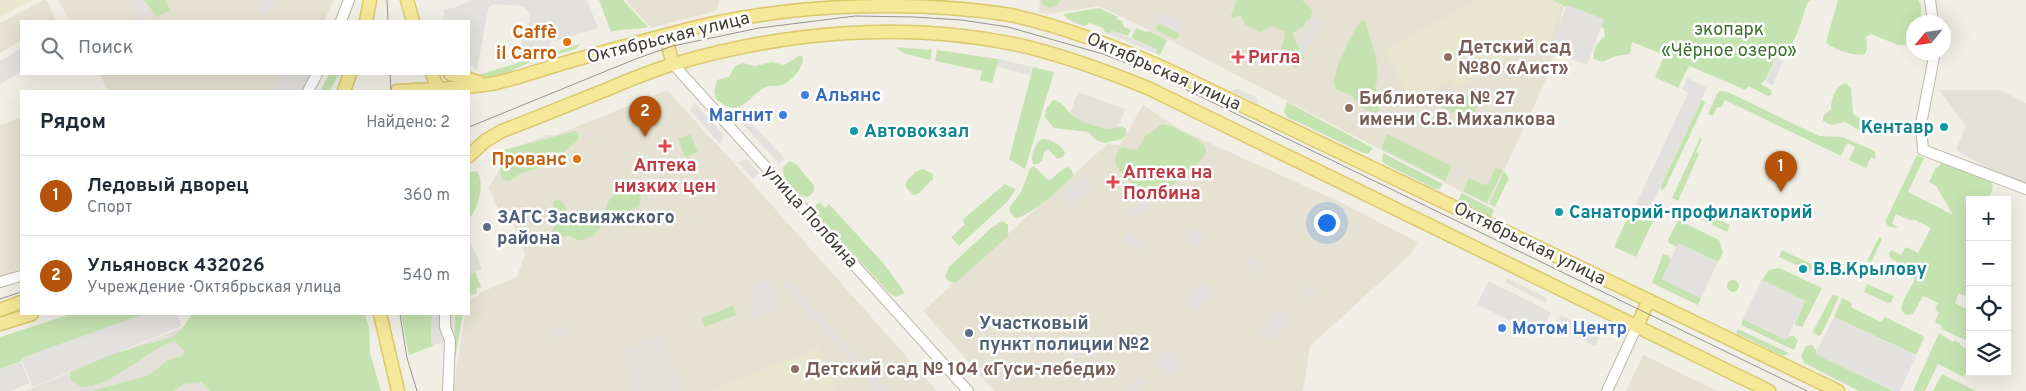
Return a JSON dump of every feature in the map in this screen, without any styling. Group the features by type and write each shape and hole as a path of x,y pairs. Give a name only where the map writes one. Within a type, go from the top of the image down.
{"main road":[{"path":"366,20 370,0"},
{"path":"407,0 412,20"},
{"name":"Октябрьская улица","path":"439,90 494,83 665,35 737,18 823,6 862,4 935,6 1009,15 1103,42 1164,68 1838,391"},
{"name":"Октябрьская улица","path":"470,155 485,141 502,131 674,64 730,50 781,41 882,31 965,36 1015,44 1061,56 1150,89 1769,391"},
{"name":"улица Полбина","path":"665,35 674,64"},
{"path":"344,90 350,75"},
{"path":"432,75 439,90"},
{"path":"453,75 471,81 494,83"},
{"path":"1637,326 1649,300"},
{"path":"0,310 20,302"},
{"path":"0,324 29,315"},
{"path":"370,315 389,358"},
{"path":"380,315 398,391"},
{"path":"383,331 384,315"}],"street":[{"path":"340,20 349,0"},
{"path":"1930,0 1931,15"},
{"path":"1933,60 1921,124 1923,150 2026,189"},
{"name":"улица Полбина","path":"674,64 968,391"},
{"path":"309,90 316,75"},
{"path":"0,282 20,276"},
{"path":"445,315 445,326 450,340 448,391"},
{"path":"1607,391 1637,326"}],"shaded area":[{"path":"0,0 31,0 0,17"},
{"path":"43,0 46,0 56,20 20,20 20,42 0,53 0,23"},
{"path":"58,0 334,0 324,20 69,20"},
{"path":"128,0 143,0 152,15 139,20"},
{"path":"262,0 278,0 276,4 259,16"},
{"path":"472,0 587,0 598,28 549,43 550,48 520,57 523,31 529,23 530,14 523,6 493,4 488,10 477,70 470,65 470,20 443,20 444,9 454,8"},
{"path":"625,0 720,0 716,11 651,28"},
{"path":"1040,0 1565,0 1550,71 1488,205 1169,40 1099,6 1050,14 1039,12"},
{"name":"Детский сад №80 «Аист»","path":"1477,0 1563,0 1548,49 1520,45 1501,64 1455,88 1451,80 1412,101 1385,49"},
{"path":"1567,5 1604,19 1587,65 1550,51"},
{"path":"1161,12 1184,23 1179,33 1156,21"},
{"path":"1315,17 1322,20 1304,55 1298,52"},
{"path":"1112,31 1156,49 1157,54 1109,34"},
{"path":"20,50 20,73 0,84 0,61"},
{"path":"1776,58 1783,61 1773,85 1766,82"},
{"path":"999,59 1032,67 1030,75 997,67"},
{"path":"100,75 297,75 290,90 108,90"},
{"path":"283,75 311,75 304,90 276,90"},
{"path":"1687,78 1707,88 1649,210 1636,204 1688,93 1682,89"},
{"path":"1238,89 1257,98 1258,104 1231,91"},
{"path":"667,90 937,391 453,391 465,315 470,315 470,299 517,277 525,253 510,217 499,211 489,188 510,150 547,135 556,135"},
{"path":"1939,90 2000,90 2026,103 2026,187 2013,182 1956,150 1966,126"},
{"path":"1078,92 1125,109 1116,133 1069,116"},
{"path":"694,102 724,135 720,144 690,111"},
{"path":"1143,105 1183,131 1338,201 1418,242 1411,254 1310,346 1303,391 994,391 923,311 1107,144 1120,145"},
{"path":"739,110 785,159 779,164 731,111"},
{"path":"20,118 20,269 0,276 0,125"},
{"path":"747,159 759,173 753,179 737,162"},
{"path":"1458,165 1463,167 1455,184 1450,182"},
{"path":"1083,174 1094,186 1071,206 1061,194"},
{"path":"1144,198 1150,204 1134,218 1129,212"},
{"path":"1194,227 1205,239 1194,248 1184,236"},
{"path":"1129,232 1145,247 1140,252 1124,237"},
{"path":"470,240 482,269 470,274"},
{"path":"1678,243 1718,262 1701,298 1662,279"},
{"path":"1253,255 1264,267 1254,276 1243,264"},
{"path":"768,277 775,295 771,297 775,308 753,317 750,311 753,309 753,302 749,291"},
{"path":"1507,278 1547,298 1545,303 1505,282"},
{"path":"788,280 887,391 878,391 783,284"},
{"path":"1762,280 1805,301 1786,340 1743,319"},
{"path":"1489,281 1551,312 1540,336 1477,304"},
{"path":"1203,283 1214,294 1195,311 1185,300"},
{"path":"1309,284 1317,293 1309,300 1301,291"},
{"path":"1280,310 1290,322 1269,341 1259,330"},
{"path":"141,315 177,315 182,326 33,387 21,358"},
{"path":"432,315 454,315 452,344 431,344"},
{"path":"1561,315 1601,334 1595,346 1555,327"},
{"path":"1834,317 1916,356 1900,391 1893,391 1815,354"},
{"path":"193,323 228,391 25,391 72,372"},
{"path":"565,324 568,333 553,339 549,330"},
{"path":"661,334 684,391 635,391 619,351"},
{"path":"1074,336 1084,348 1074,358 1063,346"},
{"name":"Детский сад № 104 «Гуси-лебеди»","path":"818,348 835,391 709,391"},
{"path":"1169,350 1181,364 1168,375 1156,362"},
{"path":"1643,355 1718,391 1626,391"},
{"path":"21,362 30,383 11,391 0,391 0,369"},
{"path":"1140,378 1144,382 1135,391 1126,391"}],"green space":[{"path":"144,0 166,0 170,10 157,17"},
{"path":"599,0 623,0 648,27 611,32"},
{"path":"1040,0 1061,0 1053,7 1047,7"},
{"path":"1237,0 1302,0 1312,10 1311,18 1306,21 1304,26 1293,33 1304,58 1296,68 1290,64 1290,52 1280,49 1285,32 1273,26 1260,32 1244,24 1241,15 1233,18 1231,15"},
{"name":"экопарк «Чёрное озеро»","path":"1553,0 1811,0 1807,4 1792,43 1782,55 1775,59 1766,79 1761,84 1771,90 1772,94 1768,96 1748,86 1746,90 1689,66 1678,88 1655,77 1664,57 1632,42 1630,54 1616,56 1602,62 1594,59 1596,46 1605,36 1604,28"},
{"path":"1838,0 1918,0 1921,6 1921,15 1906,15 1906,45 1898,45 1871,34 1866,37 1867,49 1865,54 1861,55 1838,50 1826,42"},
{"path":"1099,8 1118,17 1117,19 1122,21 1124,27 1131,30 1128,36 1112,31 1109,34 1103,28 1090,23 1084,26 1081,25 1063,14"},
{"path":"1363,20 1366,22 1377,64 1376,90 1383,100 1379,110 1374,114 1361,107 1351,95 1337,90 1334,83 1335,74 1346,47 1359,23"},
{"path":"1159,23 1180,34 1176,40 1156,30"},
{"path":"1136,28 1146,32 1149,31 1167,40 1160,55 1157,54 1156,49 1131,38"},
{"path":"580,44 576,49 531,62 494,78 478,77 470,74 470,71 478,75"},
{"path":"896,47 932,50 930,60 903,53"},
{"path":"937,50 999,59 992,83 980,80 982,71 935,61"},
{"path":"802,56 802,65 794,77 786,83 766,87 738,107 731,108 716,99 714,91 717,80 729,77 735,66 743,63 755,66 772,62 784,65"},
{"path":"1033,67 1054,72 1025,169 1009,159"},
{"path":"328,75 338,75 331,90 321,90"},
{"path":"1846,83 1851,88 1853,114 1870,125 1866,132 1862,132 1845,122 1831,125 1823,121 1823,116 1831,109 1836,90"},
{"path":"1486,88 1471,120 1441,107"},
{"path":"1720,91 1728,92 1819,136 1842,137 1875,151 1876,157 1875,159 1871,157 1866,168 1849,160 1855,147 1847,143 1841,156 1725,100 1721,108 1717,107 1713,116 1708,114"},
{"path":"1053,100 1062,104 1072,115 1079,119 1107,129 1122,126 1126,129 1126,134 1122,139 1104,143 1096,140 1088,132 1054,128 1045,118 1046,109"},
{"path":"1703,100 1705,103 1665,188 1661,190 1661,186"},
{"path":"1287,102 1373,148 1368,154 1363,153 1287,117 1284,111"},
{"path":"1162,124 1192,136 1203,143 1206,150 1201,160 1155,200 1145,195 1127,179 1118,169 1115,160 1119,149 1124,147 1131,150 1138,149 1145,136"},
{"path":"576,131 579,136 577,141 549,165 522,173 509,181 503,180 500,176 501,168 491,156 495,152"},
{"path":"690,134 698,152 685,157 678,139"},
{"path":"1387,134 1452,166 1445,181 1381,149"},
{"path":"1700,138 1702,139 1696,152 1699,154 1678,201 1672,198"},
{"path":"1042,139 1052,141 1061,147 1065,152 1063,157 1057,159 1048,149 1044,152 1042,161 1038,164 1033,164 1034,150 1037,143"},
{"path":"1383,153 1443,184 1439,189 1435,189 1385,164 1382,161"},
{"path":"1917,155 1924,158 1908,192 1953,215 1936,186 1929,182 1936,167 1942,162 1991,182 1992,192 1989,196 1966,196 1966,294 1965,296 1959,293 1955,303 1966,309 1966,340 1941,329 1942,326 1935,322 1939,312 1935,310 1938,303 1923,296 1913,314 1906,315 1901,310 1914,281 1914,276 1911,271 1891,259 1889,253 1891,250 1901,255 1906,247 1918,253 1931,228 1913,219 1912,221 1896,214 1892,224 1898,227 1888,226 1885,222"},
{"path":"790,161 796,164 814,185 810,196 805,197 801,195 786,180 783,167"},
{"path":"1034,166 1050,180 1068,167 1072,170 1073,175 1028,213 1015,218 1009,208 1021,192 1030,168"},
{"path":"1496,167 1503,170 1487,203 1463,191 1469,178 1484,185 1488,184"},
{"path":"923,169 933,174 933,179 918,194 913,195 906,187 906,182 915,172"},
{"path":"476,171 479,175 481,188 478,202 470,217 470,172"},
{"path":"1504,171 1509,178 1495,207 1489,204"},
{"path":"636,184 642,191 639,206 603,224 593,236 581,241 569,236 557,238 552,230 556,224 552,211 554,201 558,199 564,204 572,223 576,225 598,216 605,210 618,188"},
{"path":"1005,184 1016,189 1008,201 959,246 951,237 965,224 962,220"},
{"path":"1462,193 1494,210 1491,217 1487,217 1486,214 1458,200"},
{"path":"820,202 825,208 829,204 884,264 905,293 896,297 889,293 812,209"},
{"path":"1632,208 1654,219 1636,257 1614,247"},
{"path":"1699,210 1730,225 1727,232 1696,217"},
{"path":"1678,220 1719,240 1723,253 1718,262 1679,244 1677,247 1669,243 1668,240"},
{"path":"1002,221 1008,225 1008,236 958,281 954,283 948,281 945,276 949,267 991,228"},
{"path":"1879,237 1882,238 1871,263 1867,261"},
{"path":"1782,250 1813,265 1810,271 1779,257"},
{"path":"1663,254 1668,255 1671,260 1662,279 1701,298 1698,305 1652,283"},
{"path":"1779,268 1822,288 1802,327 1795,325 1795,323 1805,301 1762,280 1769,270"},
{"path":"475,272 481,287 476,289 477,293 470,296 470,274"},
{"path":"1733,280 1739,286 1733,292 1727,286"},
{"path":"1867,284 1894,296 1891,302 1888,303 1864,292"},
{"path":"1833,294 1839,297 1819,336 1813,333 1813,331"},
{"path":"1842,298 1852,303 1851,307 1881,322 1885,317 1923,336 1924,338 1916,355 1834,317"},
{"path":"733,306 736,315 705,327 701,318"},
{"path":"68,315 146,315 0,369 0,337"},
{"path":"191,315 365,315 369,328 370,353 381,391 210,391 201,382 184,384 174,391 92,391 150,375 166,361 182,356 185,351 174,341 103,382 81,387 71,380 70,372 105,356 172,337 182,329"},
{"path":"401,315 432,315 431,344 435,345 409,355"},
{"path":"455,315 463,315 455,360 453,360"},
{"path":"1743,319 1786,340 1789,336 1794,336 1798,341 1794,350 1741,325"},
{"path":"1738,329 1789,353 1783,356 1736,333"},
{"path":"1939,333 1966,348 1966,373 1964,377 1938,364 1925,391 1913,391"},
{"path":"1812,345 1816,350 1816,354 1893,391 1859,391 1804,363 1801,356 1806,346"},
{"path":"1942,374 1976,391 1933,391"}],"tram line":[{"path":"387,0 388,20"},
{"path":"470,127 638,58 673,46 759,28 855,16 962,20 1008,27 1103,54 1154,74 1807,391"},
{"path":"390,75 391,90"},
{"path":"0,299 20,292"},
{"path":"400,315 407,358 417,391"}],"place":[{"name":"Caffè il Carro","path":"567,42"},
{"name":"Ригла","path":"1238,57"},
{"name":"Детский сад №80 «Аист»","path":"1448,57"},
{"name":"Альянс","path":"805,95"},
{"name":"Библиотека № 27 имени С.В. Михалкова","path":"1349,108"},
{"name":"Магнит","path":"783,115"},
{"name":"Кентавр","path":"1944,127"},
{"name":"Автовокзал","path":"854,131"},
{"name":"Ульяновск 432026","path":"645,137"},
{"name":"Аптека низких цен","path":"665,146"},
{"name":"Прованс","path":"577,159"},
{"name":"Аптека на Полбина","path":"1113,182"},
{"name":"Ледовый дворец","path":"1781,192"},
{"name":"Санаторий-профилакторий","path":"1559,212"},
{"name":"ЗАГС Засвияжского района","path":"487,227"},
{"name":"В.В.Крылову","path":"1803,269"},
{"name":"Мотом Центр","path":"1502,328"},
{"name":"Участковый пункт полиции №2","path":"969,333"},
{"name":"Детский сад № 104 «Гуси-лебеди»","path":"795,369"}]}
